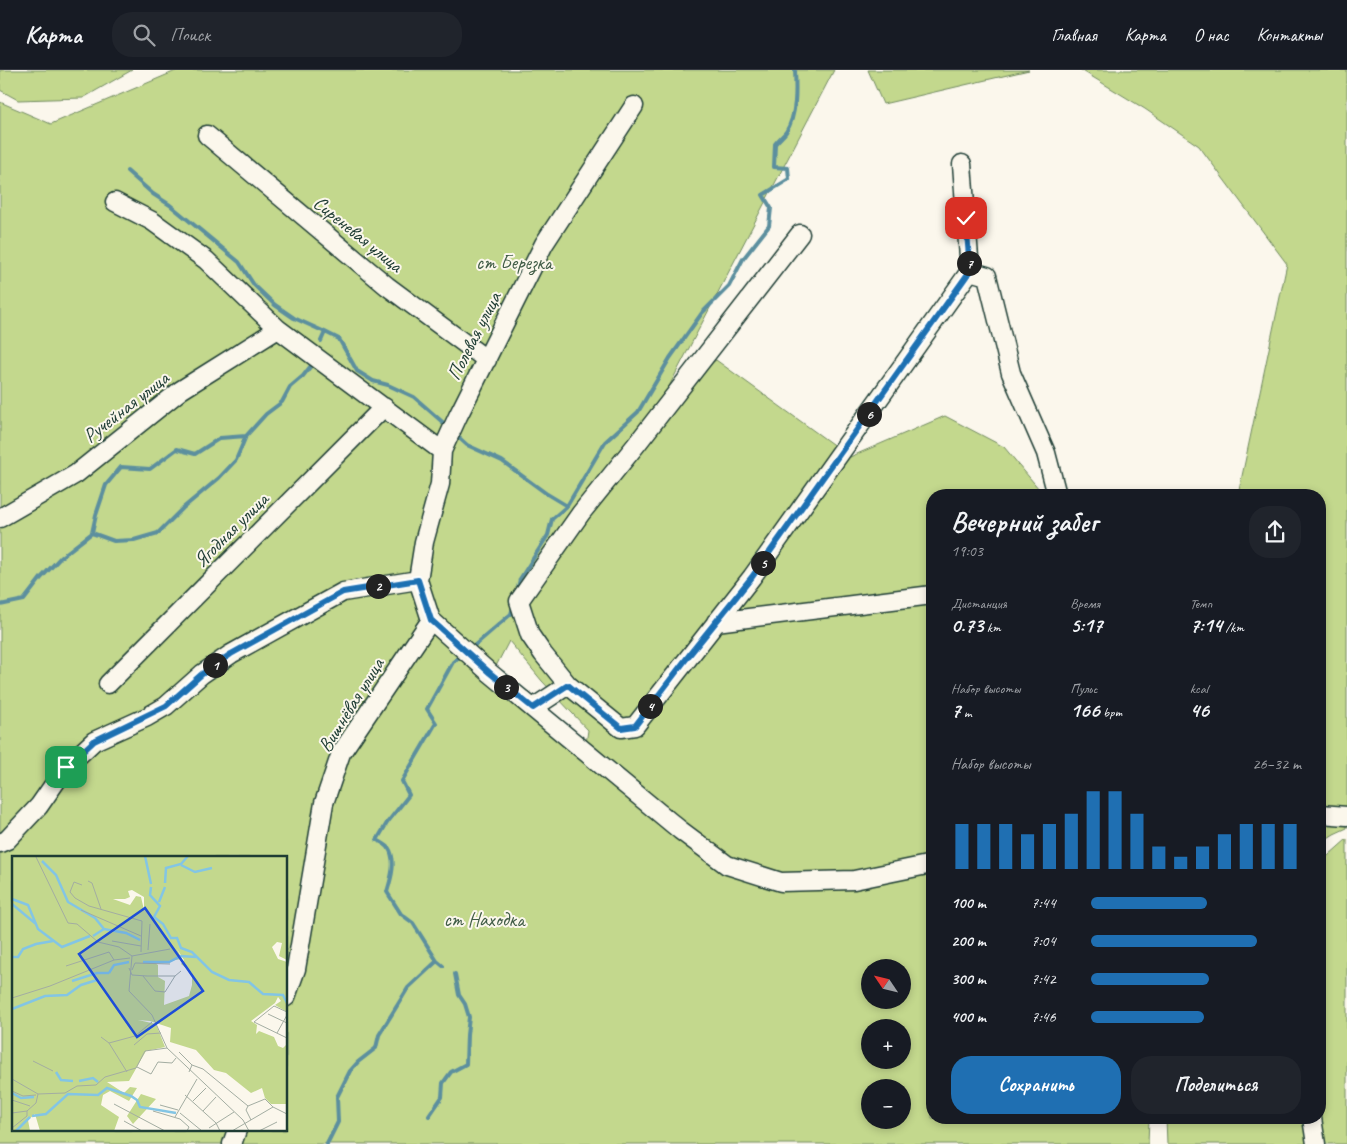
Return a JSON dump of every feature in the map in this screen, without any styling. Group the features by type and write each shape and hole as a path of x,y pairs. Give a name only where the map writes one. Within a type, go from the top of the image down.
{"street":[{"name":"Полевая улица","path":"418,580 424,542 440,484 445,446 458,416 544,244 634,106"},
{"name":"Сиреневая улица","path":"207,135 387,286 486,360"},
{"path":"800,234 581,513 520,601 530,635 543,654 568,685 621,728 635,726 752,577 970,271 962,164"},
{"path":"115,202 152,221 206,260 278,329 384,407 445,446"},
{"path":"970,271 987,276 1011,373 1046,453 1055,489"},
{"name":"Ручейная улица","path":"0,518 76,474 181,390 278,329"},
{"name":"Ягодная улица","path":"108,684 384,407"},
{"path":"0,843 7,840 40,806 66,767 94,741 166,706 202,674 231,654 343,592 418,580 431,620 490,673 680,830 726,865 781,882 854,880 926,865"},
{"path":"716,622 926,596"},
{"name":"Вишнёвая улица","path":"288,991 296,969 324,803 341,753 431,620"},
{"path":"533,708 568,685"},
{"path":"1326,814 1347,816"},
{"path":"1313,1124 1316,1144"},
{"path":"232,1144 236,1132"}],"green space":[{"path":"0,70 132,70 83,98 18,100 0,90"},
{"path":"178,70 834,70 664,396 716,360 850,457 945,416 1004,447 1039,489 926,489 926,1124 1149,1124 1148,1144 0,1144 0,102 51,124","holes":["509,641 542,681 588,730 586,744 494,670"]},
{"path":"868,70 1029,70 883,104"},
{"path":"1081,70 1347,70 1347,828 1326,839 1326,489 1239,489 1287,264 1199,146 1145,109"},
{"path":"1347,839 1347,1144 1167,1144 1166,1124 1326,1124 1326,858"}],"waterway":[{"path":"517,592 520,579 548,535 552,519 567,506 605,442 638,412 670,358 702,313 729,286 743,259 769,226 771,208 763,195 789,179 788,168 774,167 775,144 786,132 792,118 795,70"},
{"path":"127,171 239,262 254,285 275,305 294,318 325,332"},
{"path":"321,341 325,332 339,339 357,371 373,381 388,385 414,397 447,426"},
{"path":"0,605 24,600 61,557 92,533 106,485 121,467 150,469 177,449 195,454 220,438 246,436 266,414 282,402 290,387 310,367"},
{"path":"456,435 467,445 502,461 547,494 567,506"},
{"path":"92,533 114,541 134,540 158,533 183,508 219,478 236,460 246,436"},
{"path":"475,645 511,614 514,603"},
{"path":"443,966 437,961 413,923 401,914 387,892 393,864 391,852 388,847 377,840 387,823 409,795 402,781 436,723 427,709 453,662 458,658"},
{"path":"327,1144 338,1122 337,1097 350,1071 376,1048 379,1035 408,988 437,961"},
{"path":"429,1116 442,1097 443,1083 451,1072 466,1064 469,1017 465,1004 459,995 455,974"}],"route":[{"path":"66,767 94,741 166,706 202,674 231,654 343,592 418,580 431,620 490,673 533,708 568,685 621,728 635,726 752,577 970,271 966,218"}],"park label":[{"name":"ст Березка","path":"514,262"},
{"name":"ст Находка","path":"484,919"}]}
